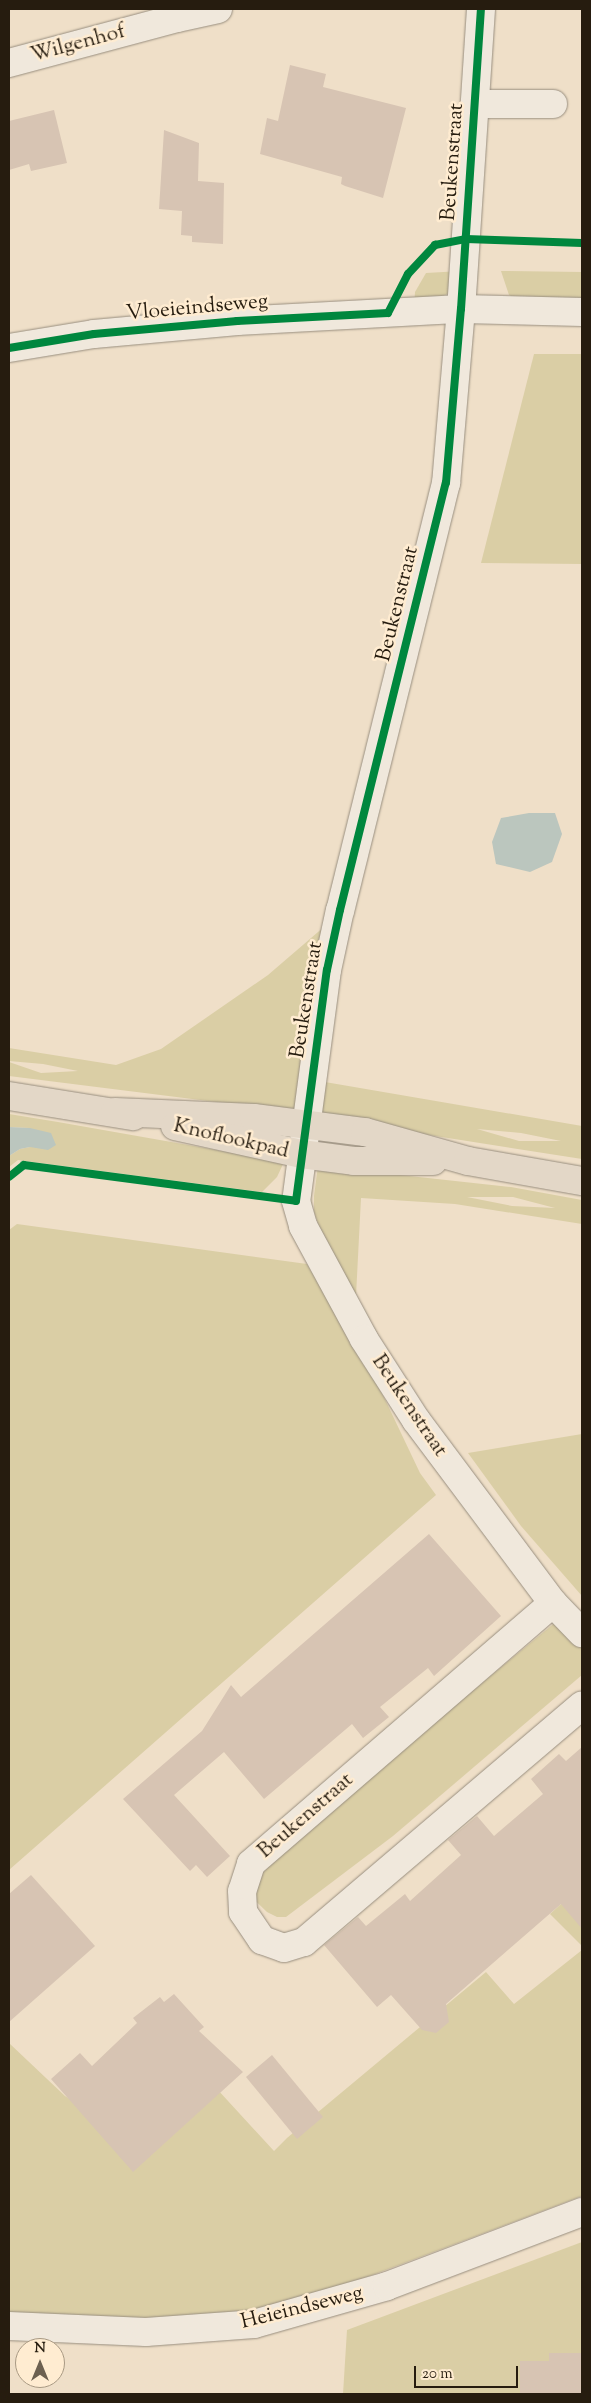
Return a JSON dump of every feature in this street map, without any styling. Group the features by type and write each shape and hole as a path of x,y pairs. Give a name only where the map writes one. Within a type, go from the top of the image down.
{"main road":[{"name":"Knoflookpad","path":"9,1096 115,1112 249,1144 301,1154 354,1161 468,1161"},
{"name":"Knoflookpad","path":"115,1112 254,1118 365,1132 468,1161 582,1181"}],"street":[{"name":"Wilgenhof","path":"9,63 175,13 218,9"},
{"name":"Beukenstraat","path":"480,9 461,309 446,483 340,910 327,970 296,1201 303,1226 364,1339 416,1420 554,1604 582,1633"},
{"path":"474,104 554,104"},
{"name":"Vloeieindseweg","path":"9,348 94,334 237,321 461,309 582,312"},
{"name":"Beukenstraat","path":"554,1604 250,1864 242,1891 243,1912 262,1940 284,1948 304,1942 582,1705"},
{"name":"Heieindseweg","path":"9,2326 146,2332 254,2324 387,2286 582,2212"}],"shaded area":[{"path":"461,271 458,287 431,304 414,308 415,292 426,273"},
{"path":"501,271 582,272 582,313 542,313 509,295"},
{"path":"534,354 582,354 582,564 481,563"},
{"path":"529,813 555,813 562,834 552,862 530,872 496,864 492,842 501,818"},
{"path":"325,926 296,1112 9,1076 9,1062 41,1073 78,1071 43,1064 9,1061 9,1048 116,1065 161,1049 268,975"},
{"path":"325,1082 582,1126 582,1159 321,1118","holes":["477,1129 521,1133 561,1141 519,1141"]},
{"path":"9,1114 284,1162 277,1177 262,1192 18,1160 9,1167 9,1156 20,1149 30,1147 30,1128 9,1127"},
{"path":"9,1127 30,1128 51,1133 56,1145 48,1150 30,1147 20,1149 9,1156"},
{"path":"318,1166 511,1187 582,1200 582,1224 455,1204 361,1198 356,1296 323,1238 314,1212","holes":["467,1197 513,1197 555,1208 512,1206"]},
{"path":"17,1224 307,1264 381,1391 420,1473 436,1495 9,1870 9,1230"},
{"path":"582,1434 582,1596 521,1526 468,1453"},
{"path":"557,1621 582,1644 582,1675 393,1836 286,1917 277,1917 267,1912 245,1891 251,1874"},
{"path":"582,1885 582,1946 550,1914"},
{"path":"582,1950 582,2196 253,2320 9,2317 9,2043 65,2096 98,2116 206,2077 274,2151 287,2138 486,1972 514,2004"},
{"path":"582,2242 582,2394 343,2394 347,2330"}],"building":[{"path":"290,65 326,74 323,87 406,108 383,198 341,184 342,177 260,154 267,118 278,121"},
{"path":"54,110 67,163 31,171 29,164 9,170 9,121"},
{"path":"164,130 199,143 198,181 224,183 223,244 192,242 192,236 181,235 182,211 159,209"},
{"path":"429,1534 501,1616 434,1676 428,1668 380,1707 389,1717 363,1738 352,1724 264,1799 224,1752 174,1795 230,1856 207,1877 196,1865 190,1871 123,1799 202,1731 231,1685 241,1697"},
{"path":"582,1747 582,1929 561,1904 446,2004 449,2022 436,2033 422,2030 391,1995 377,2007 324,1945 358,1917 366,1926 405,1894 410,1901 461,1855 448,1840 477,1816 494,1836 543,1794 531,1779 559,1754 566,1761"},
{"path":"31,1875 95,1946 9,2022 9,1894"},
{"path":"174,1994 204,2027 199,2031 243,2072 133,2172 51,2079 80,2053 92,2066 137,2023 133,2018 160,1997 164,2002"},
{"path":"272,2055 323,2117 297,2139 246,2077"},
{"path":"549,2353 582,2353 582,2394 520,2394 520,2361 549,2361"}],"cycle path":[{"path":"9,1177 24,1165 296,1201 327,970 340,910 446,483 461,309 481,9"},
{"path":"9,348 94,334 237,321 388,313 408,274 435,245 466,239 582,243"}]}
